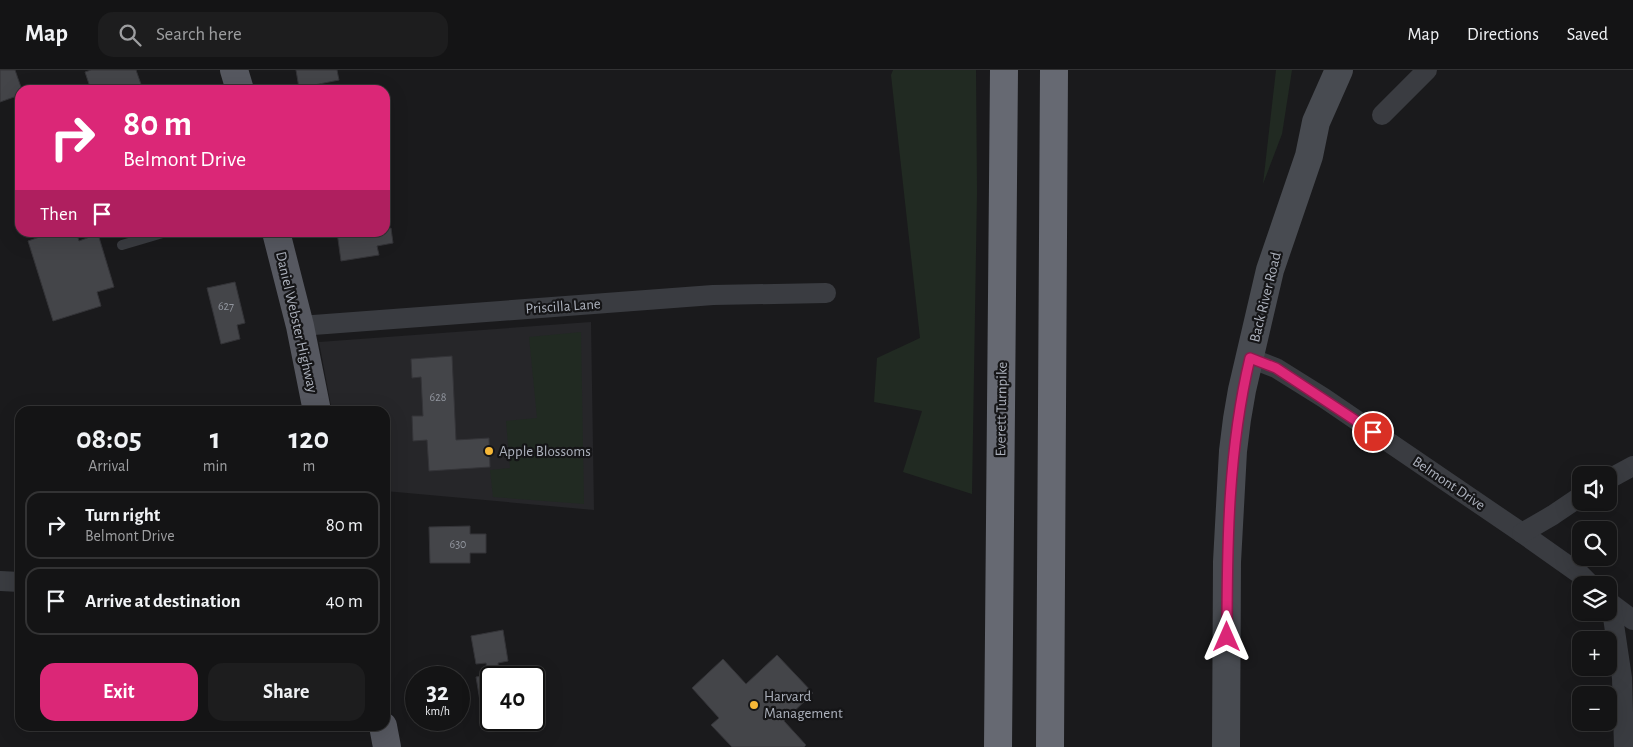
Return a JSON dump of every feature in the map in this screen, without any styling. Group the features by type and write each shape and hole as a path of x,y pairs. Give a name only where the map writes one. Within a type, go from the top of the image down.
{"highway":[{"name":"Everett Turnpike","path":"998,747 1004,70"},
{"path":"1050,747 1054,70"}],"main road":[{"path":"234,70 238,85"},
{"name":"Daniel Webster Highway","path":"277,237 300,326 316,406"},
{"path":"384,731 387,747"}],"street":[{"name":"Back River Road","path":"1226,747 1227,562 1231,479 1237,419 1270,270 1309,156 1316,122 1317,70"},
{"name":"Back River Road","path":"1316,122 1339,70"},
{"path":"1382,116 1427,70"},
{"name":"Priscilla Lane","path":"300,326 713,295 826,293"},
{"name":"Belmont Drive","path":"1250,358 1276,368 1324,398 1582,576"},
{"path":"1617,475 1633,466"},
{"path":"1522,533 1572,502"},
{"path":"0,581 15,582"},
{"path":"1617,608 1633,620"},
{"path":"1613,621 1622,678 1624,747"}],"lane":[{"path":"122,244 148,237"}],"shaded area":[{"path":"893,70 976,70 977,192 972,494 903,472 922,411 874,402 877,358 920,338 891,75"},
{"path":"1276,70 1292,70 1282,134 1263,184"},
{"name":"Apple Blossoms","path":"591,322 594,510 390,491 390,406 331,406 319,342"},
{"path":"581,332 584,504 493,497 490,470 510,468 506,421 537,418 529,337"}],"building":[{"path":"0,70 15,70 20,85 15,85 15,97 0,102"},
{"path":"91,70 136,70 141,85 89,85 85,72"},
{"path":"296,70 337,70 339,80 314,85 298,85"},
{"path":"390,228 393,243 377,246 379,255 341,261 338,237 390,237"},
{"path":"40,237 78,237 79,241 90,237 99,237 114,287 97,292 101,306 53,321 28,241"},
{"path":"235,282 245,323 237,325 240,339 221,344 207,288"},
{"path":"452,356 456,440 489,438 490,467 429,471 427,440 413,441 412,416 423,416 421,377 412,378 411,359"},
{"path":"470,526 470,534 486,534 486,553 470,553 470,563 430,563 429,527"},
{"path":"503,630 508,661 498,663 498,666 486,666 486,663 476,664 471,636"},
{"name":"Harvard Management","path":"777,655 813,693 784,721 806,745 804,747 732,747 711,725 719,718 692,688 723,659 746,684"},
{"path":"480,676 480,701 476,677"}],"place":[{"name":"Apple Blossoms","path":"489,451"},
{"name":"Harvard Management","path":"754,705"}],"route":[{"path":"1227,637 1227,562 1233,451 1242,390 1250,358 1276,368 1373,432"}]}
